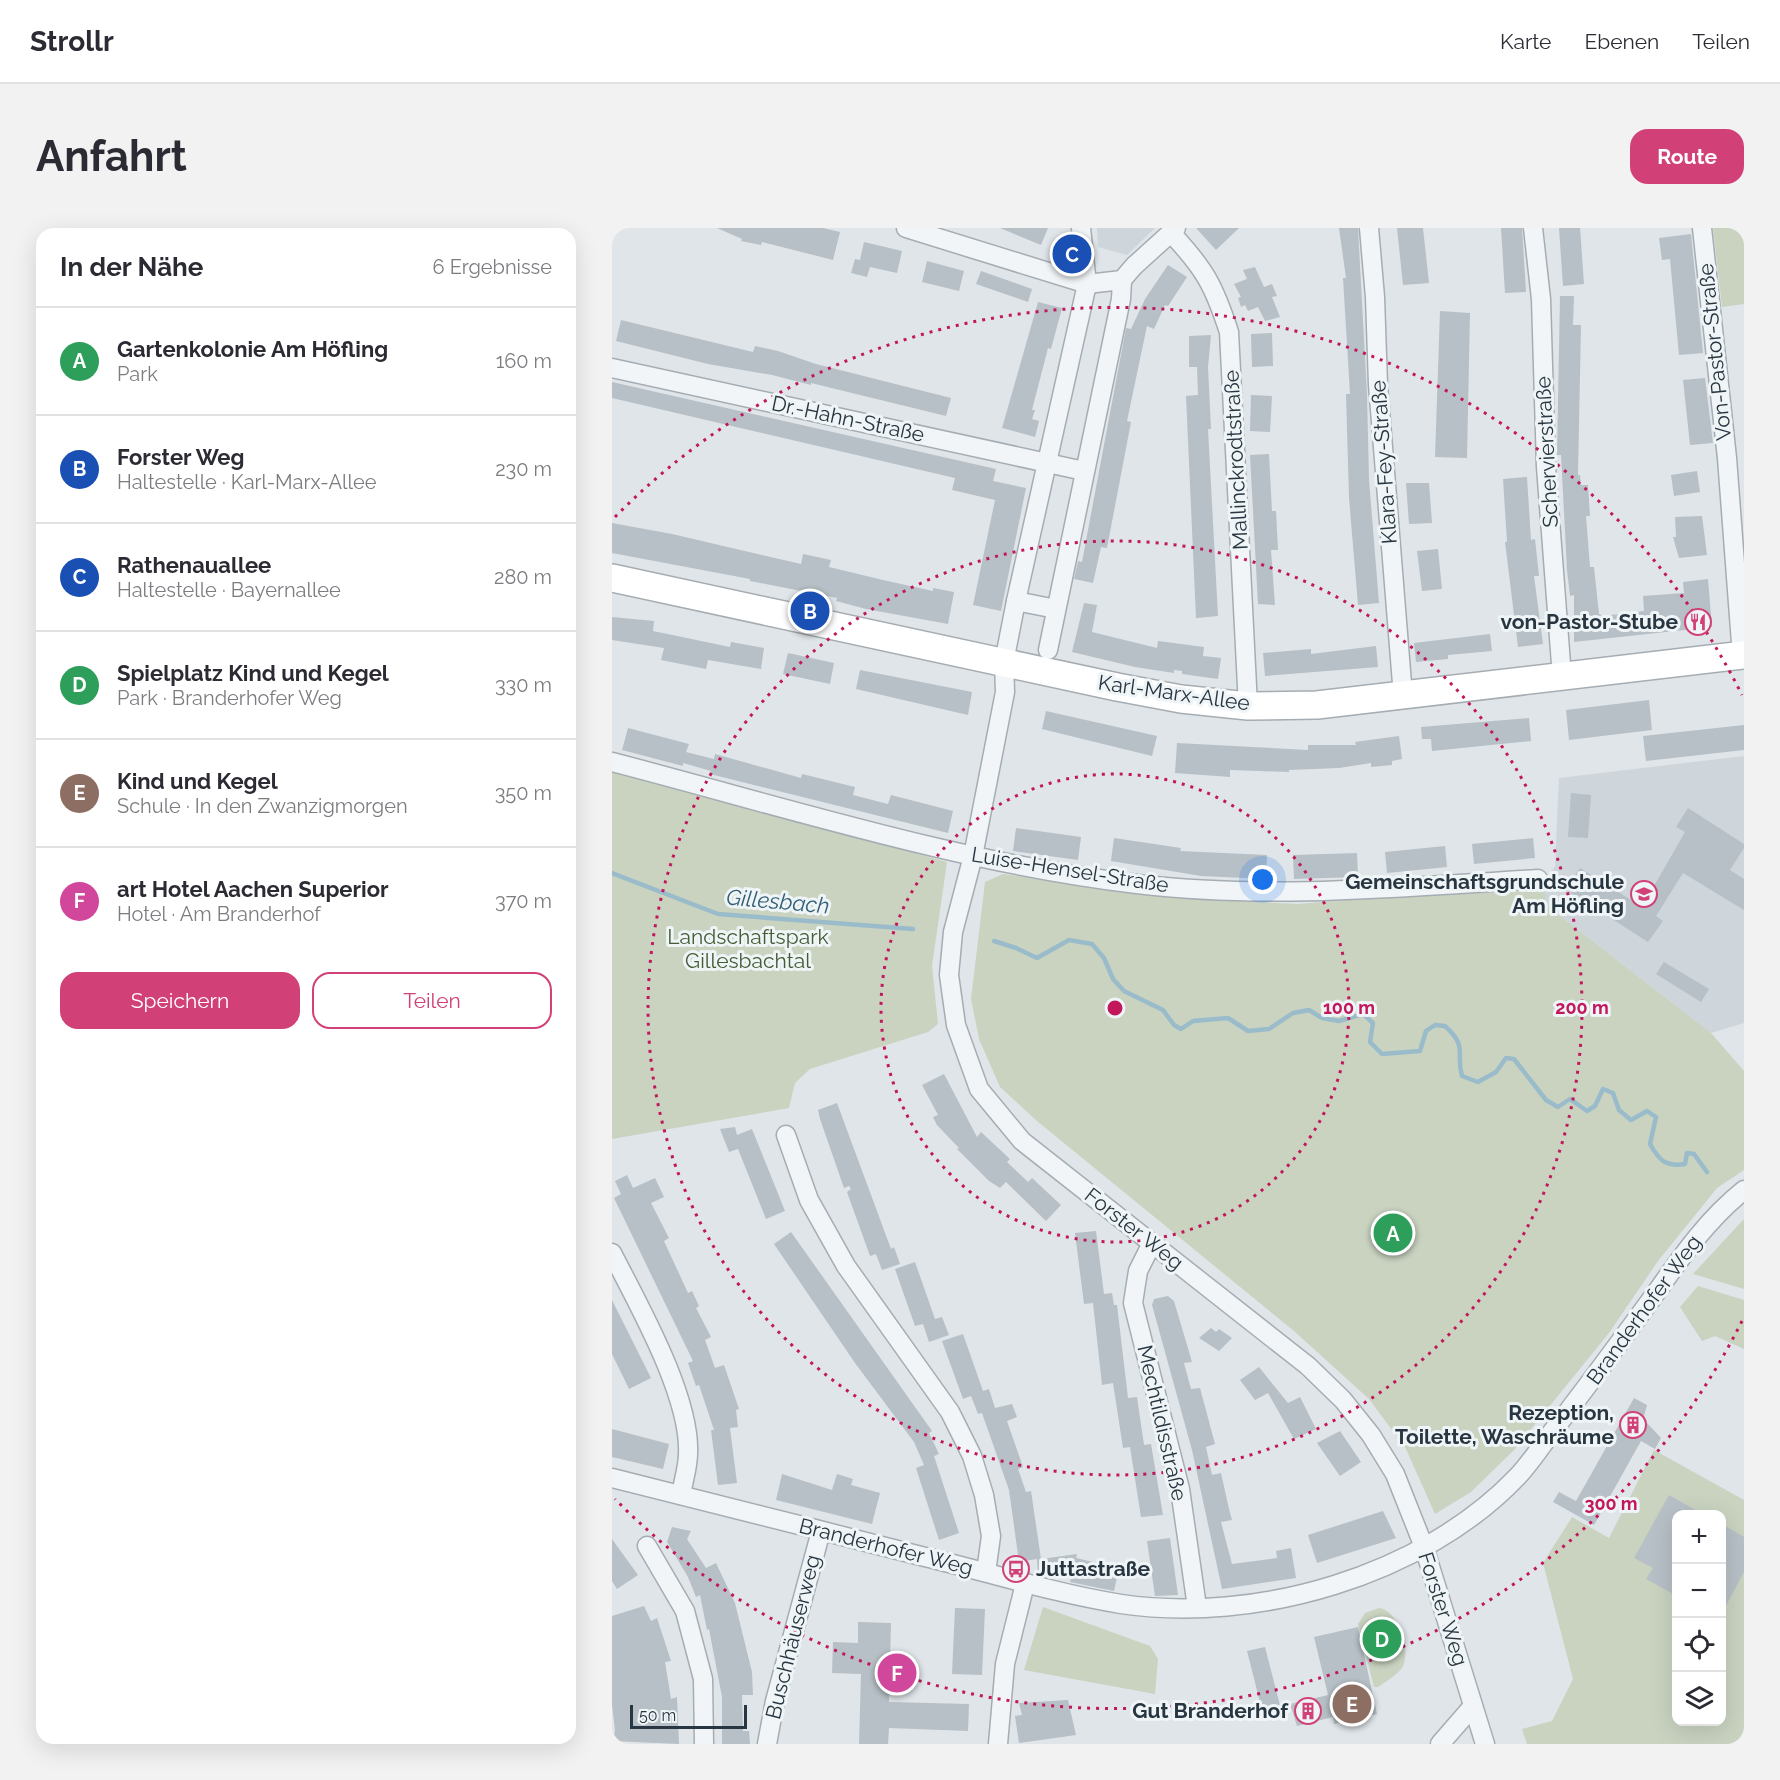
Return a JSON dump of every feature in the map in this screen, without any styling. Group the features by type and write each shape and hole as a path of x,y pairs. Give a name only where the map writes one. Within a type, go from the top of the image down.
{"street":[{"path":"906,228 1087,284 1122,280"},
{"name":"Forster Weg","path":"1081,228 1087,284 1016,601 1004,663 1005,692 973,856 953,932 949,975 956,1025 980,1089 1022,1141 1308,1366 1343,1400 1371,1435 1395,1474 1424,1547 1485,1744"},
{"name":"Klara-Fey-Straße","path":"1369,228 1375,297 1378,386 1403,696"},
{"name":"Schervierstraße","path":"1533,228 1541,299 1546,467 1562,677"},
{"name":"Von-Pastor-Straße","path":"1702,228 1735,458 1743,656"},
{"path":"1048,650 1121,299 1122,280 1174,230"},
{"name":"Mallinckrodtstraße","path":"1174,230 1199,262 1217,294 1229,332 1248,706"},
{"name":"Dr.-Hahn-Straße","path":"612,368 1084,471"},
{"name":"Karl-Marx-Allee","path":"612,578 1181,699 1248,706 1317,705 1743,656"},
{"path":"1016,601 1056,609"},
{"name":"Luise-Hensel-Straße","path":"612,762 973,856 1137,884 1280,894 1538,879"},
{"path":"786,1136 809,1200 846,1266 950,1412 972,1456 984,1495 991,1536 986,1572"},
{"name":"Branderhofer Weg","path":"612,1478 986,1572 1025,1584 1125,1604 1197,1607 1251,1605 1293,1598 1354,1579 1424,1547 1494,1497 1519,1475 1599,1372 1706,1225 1744,1190"},
{"name":"Mechtildisstraße","path":"1152,1243 1137,1271 1133,1303 1180,1488 1197,1607"},
{"path":"612,1253 658,1343 684,1420 688,1454 681,1495"},
{"name":"Buschhäuserweg","path":"767,1744 775,1701 821,1531"},
{"path":"647,1546 686,1611 703,1679 704,1744"},
{"path":"998,1744 1005,1664 1025,1584"},
{"path":"1440,1744 1473,1706"}],"shaded area":[{"path":"1097,228 1155,228 1127,255 1098,247"},
{"name":"Gemeinschaftsgrundschule Am Höfling","path":"1744,756 1744,1023 1711,1033 1546,905 1544,883 1555,866 1559,778"}],"green space":[{"path":"1713,228 1744,228 1744,304 1722,307"},
{"name":"Landschaftspark Gillesbachtal","path":"612,771 947,862 932,966 938,1024 928,1032 810,1069 795,1083 789,1108 612,1139"},
{"path":"1003,874 1175,898 1298,904 1544,883 1546,905 1711,1033 1744,1071 1744,1170 1717,1188 1658,1261 1609,1333 1514,1450 1471,1492 1435,1514 1406,1449 1369,1399 1294,1331 1037,1121 1000,1087 979,1039 971,999 985,882"},
{"path":"1744,1219 1744,1289 1693,1274"},
{"path":"1698,1286 1744,1300 1744,1349 1715,1336 1702,1341 1680,1307"},
{"path":"1654,1450 1744,1500 1744,1744 1527,1744 1522,1729 1552,1721 1573,1679 1543,1563 1572,1517 1609,1538"},
{"path":"1043,1607 1150,1646 1158,1659 1155,1694 1024,1670"},
{"path":"1379,1608 1392,1615 1397,1623 1404,1641 1405,1659 1403,1666 1395,1675 1378,1687 1374,1687 1358,1624 1365,1613"}],"building":[{"path":"717,228 823,228 840,232 833,260 762,242 761,245 741,241 742,239"},
{"path":"1000,228 1048,228 1041,245"},
{"path":"1196,228 1239,228 1216,250"},
{"path":"1339,228 1358,228 1369,480 1379,603 1358,605 1349,498 1346,394 1350,394 1343,278 1346,278"},
{"path":"1397,228 1423,228 1429,283 1403,285"},
{"path":"1501,228 1522,228 1526,292 1505,293"},
{"path":"1559,228 1580,228 1584,284 1563,286"},
{"path":"1691,234 1703,353 1679,355 1670,259 1662,260 1659,238"},
{"path":"864,242 902,251 897,273 870,267 867,277 851,273 855,259 860,260"},
{"path":"927,261 964,271 959,291 922,282"},
{"path":"1168,265 1187,277 1168,306 1165,305 1154,329 1147,326 1127,421 1131,422 1107,548 1101,547 1093,583 1074,579 1078,561 1082,562 1126,328 1131,329 1145,299"},
{"path":"1255,267 1264,287 1272,284 1277,296 1272,297 1280,317 1265,321 1258,307 1248,311 1245,305 1241,307 1238,298 1241,297 1234,284 1247,279 1243,270"},
{"path":"981,271 1032,289 1028,302 976,284"},
{"path":"1560,296 1574,296 1573,325 1581,325 1578,475 1580,475 1581,485 1588,485 1590,516 1586,516 1590,567 1594,567 1599,614 1603,616 1644,611 1643,596 1684,593 1683,582 1708,579 1712,627 1574,642 1574,595 1570,596 1561,455 1557,455"},
{"path":"1038,302 1062,308 1051,349 1048,348 1032,410 1035,410 1032,419 1039,421 1035,437 1002,428"},
{"path":"1440,311 1470,313 1467,458 1435,457"},
{"path":"621,320 753,352 755,346 778,351 816,364 951,398 946,416 811,383 811,385 772,375 708,364 616,341"},
{"path":"1272,333 1273,366 1252,367 1251,334"},
{"path":"1211,335 1208,367 1211,429 1208,429 1218,616 1196,618 1186,396 1198,395 1197,367 1189,367 1189,336"},
{"path":"1705,378 1713,443 1690,445 1683,380"},
{"path":"612,382 996,469 993,481 1026,488 1001,611 973,605 995,500 952,490 955,478 612,398"},
{"path":"1251,395 1272,396 1270,432 1250,431"},
{"path":"1269,454 1272,511 1276,511 1278,550 1271,550 1275,605 1258,604 1250,455"},
{"path":"1697,471 1700,492 1674,496 1671,475"},
{"path":"1527,477 1531,540 1535,539 1539,576 1534,576 1543,644 1518,647 1505,542 1507,542 1503,479"},
{"path":"1406,483 1429,483 1432,523 1409,524"},
{"path":"1702,516 1707,555 1679,558 1673,537 1676,537 1675,517"},
{"path":"612,523 672,534 801,564 803,554 831,560 829,567 933,591 933,588 954,592 948,624 866,609 836,601 837,598 750,581 750,579 612,553"},
{"path":"1438,549 1442,589 1422,591 1417,551"},
{"path":"1084,603 1097,605 1092,632 1157,648 1158,641 1204,647 1203,656 1221,658 1218,679 1182,674 1182,671 1174,670 1174,673 1135,667 1072,652"},
{"path":"612,617 654,621 653,631 730,647 731,642 764,648 761,669 708,660 706,669 661,660 664,648 612,640"},
{"path":"1490,634 1492,651 1448,655 1448,659 1416,662 1414,643"},
{"path":"1376,646 1378,667 1265,676 1263,653 1311,649 1311,654"},
{"path":"788,653 834,663 830,684 783,674"},
{"path":"860,670 972,692 968,715 856,689"},
{"path":"1649,700 1652,730 1569,740 1566,710"},
{"path":"1046,711 1157,736 1152,756 1042,729"},
{"path":"1529,718 1531,741 1432,751 1431,739 1422,739 1421,727"},
{"path":"1744,725 1744,750 1646,761 1643,736"},
{"path":"628,728 689,744 686,752 714,759 715,754 801,778 802,774 855,787 853,795 888,804 891,795 953,811 948,833 710,774 711,771 683,763 683,766 622,750"},
{"path":"1399,736 1402,759 1392,761 1392,765 1371,767 1371,763 1339,768 1289,770 1289,772 1230,770 1230,777 1175,773 1177,743 1308,750 1308,745 1356,745 1355,742"},
{"path":"1571,793 1591,795 1588,838 1568,837"},
{"path":"1688,808 1744,844 1744,848 1730,870 1744,879 1744,910 1683,873 1656,916 1663,921 1648,942 1565,889 1580,868 1642,907 1685,832 1676,827"},
{"path":"1016,828 1081,837 1078,860 1013,851"},
{"path":"1114,838 1181,848 1180,851 1267,855 1266,879 1201,876 1111,861"},
{"path":"1533,838 1535,858 1474,864 1472,844"},
{"path":"1445,846 1447,867 1387,873 1385,852"},
{"path":"1357,853 1358,877 1294,879 1293,855"},
{"path":"1664,962 1709,989 1701,1002 1656,974"},
{"path":"944,1074 977,1137 981,1132 1010,1159 1007,1162 1028,1182 1032,1178 1061,1205 1046,1221 1006,1182 1000,1188 989,1181 937,1125 933,1117 938,1115 922,1085"},
{"path":"837,1103 891,1249 894,1247 900,1264 882,1270 876,1254 870,1256 847,1192 851,1189 849,1186 844,1188 820,1119 818,1110"},
{"path":"735,1127 737,1135 752,1129 785,1211 766,1219 738,1149 729,1152 720,1129"},
{"path":"627,1175 633,1188 655,1178 664,1197 651,1203 669,1238 664,1241 688,1293 692,1291 699,1306 696,1308 711,1337 705,1340 715,1368 724,1365 739,1409 736,1410 738,1427 730,1428 737,1483 718,1485 711,1430 714,1430 699,1385 696,1386 688,1363 693,1361 614,1198 621,1194 615,1181"},
{"path":"1096,1231 1104,1294 1112,1293 1114,1305 1117,1305 1128,1398 1137,1397 1144,1445 1151,1444 1163,1515 1141,1517 1130,1447 1123,1448 1113,1383 1102,1385 1093,1303 1084,1304 1075,1233"},
{"path":"791,1232 932,1431 929,1433 939,1454 934,1456 959,1533 939,1540 916,1468 924,1465 914,1442 855,1363 774,1244"},
{"path":"915,1262 935,1319 942,1317 949,1335 929,1342 923,1324 915,1326 895,1269"},
{"path":"1168,1296 1174,1301 1192,1362 1184,1363 1191,1389 1200,1388 1215,1444 1206,1447 1212,1475 1221,1473 1232,1520 1221,1522 1232,1564 1277,1558 1276,1551 1291,1548 1296,1578 1222,1589 1192,1450 1152,1305 1154,1299"},
{"path":"612,1300 651,1378 629,1389 612,1354"},
{"path":"1211,1328 1216,1332 1219,1329 1232,1338 1219,1351 1199,1338"},
{"path":"963,1334 983,1391 989,1389 995,1408 1012,1404 1017,1417 1007,1421 1023,1467 1018,1469 1026,1492 1031,1491 1041,1559 1077,1554 1076,1558 1119,1568 1114,1591 1070,1582 1071,1578 1060,1571 1038,1575 1037,1559 1019,1562 1009,1490 982,1413 978,1414 971,1396 963,1399 942,1341"},
{"path":"1259,1367 1288,1403 1300,1397 1316,1429 1294,1439 1268,1393 1255,1400 1240,1380"},
{"path":"1634,1398 1647,1405 1644,1416 1647,1423 1661,1438 1655,1449 1641,1441 1594,1525 1553,1502 1559,1492 1576,1501"},
{"path":"612,1429 669,1444 663,1469 612,1457"},
{"path":"1340,1431 1361,1462 1340,1476 1317,1443"},
{"path":"782,1474 832,1490 837,1474 853,1479 851,1485 880,1493 872,1524 776,1500"},
{"path":"1669,1495 1695,1510 1672,1510 1672,1593 1646,1579 1653,1568 1634,1558"},
{"path":"1383,1511 1396,1538 1317,1563 1308,1535"},
{"path":"1726,1526 1744,1537 1744,1572 1726,1606"},
{"path":"672,1527 691,1531 687,1539 706,1568 716,1563 735,1603 752,1672 753,1695 742,1695 743,1731 749,1731 750,1744 722,1744 722,1697 709,1629 707,1630 700,1595 696,1597 688,1577 667,1542"},
{"path":"1170,1538 1178,1595 1155,1596 1147,1541"},
{"path":"612,1539 638,1575 617,1589 612,1581"},
{"path":"644,1606 651,1621 657,1618 671,1661 665,1662 671,1699 677,1697 679,1744 613,1741 615,1730 612,1705 612,1616"},
{"path":"955,1608 985,1609 982,1675 952,1674"},
{"path":"858,1622 891,1623 889,1702 969,1704 968,1731 889,1728 888,1744 859,1744 861,1674 832,1673 833,1642 858,1643"},
{"path":"1358,1627 1377,1714 1334,1724 1333,1717 1297,1726 1290,1704 1328,1695 1314,1637"},
{"path":"1265,1647 1281,1709 1263,1714 1247,1651"},
{"path":"1068,1700 1076,1735 1019,1743 1015,1716 1022,1715 1019,1703"}],"waterway":[{"name":"Gillesbach","path":"612,873 718,914 913,929"},
{"name":"Gillesbach","path":"994,941 1037,958 1069,940 1092,944 1104,958 1113,979 1124,991 1163,1010 1174,1025 1181,1029 1193,1021 1228,1018 1248,1031 1269,1029 1293,1013 1309,1010 1322,1018 1339,1021 1363,1014 1373,1023 1370,1042 1382,1054 1420,1051 1426,1031 1435,1025 1445,1026 1459,1045 1462,1076 1478,1082 1496,1072 1506,1058 1514,1059 1546,1100 1558,1107 1570,1099 1587,1111 1595,1106 1603,1089 1613,1093 1619,1110 1631,1120 1647,1111 1656,1117 1650,1144 1663,1161 1685,1164 1687,1153 1694,1154 1707,1172"}],"place":[{"name":"Rathenauallee","path":"1072,254"},
{"name":"Forster Weg","path":"810,611"},
{"name":"von-Pastor-Stube","path":"1698,622"},
{"name":"Gemeinschaftsgrundschule Am Höfling","path":"1644,894"},
{"name":"Gartenkolonie Am Höfling","path":"1393,1233"},
{"name":"Rezeption, Toilette, Waschräume","path":"1633,1425"},
{"name":"Juttastraße","path":"1016,1569"},
{"name":"Spielplatz Kind und Kegel","path":"1382,1639"},
{"name":"art Hotel Aachen Superior","path":"897,1673"},
{"name":"Kind und Kegel","path":"1352,1704"},
{"name":"Gut Branderhof","path":"1308,1711"}]}
